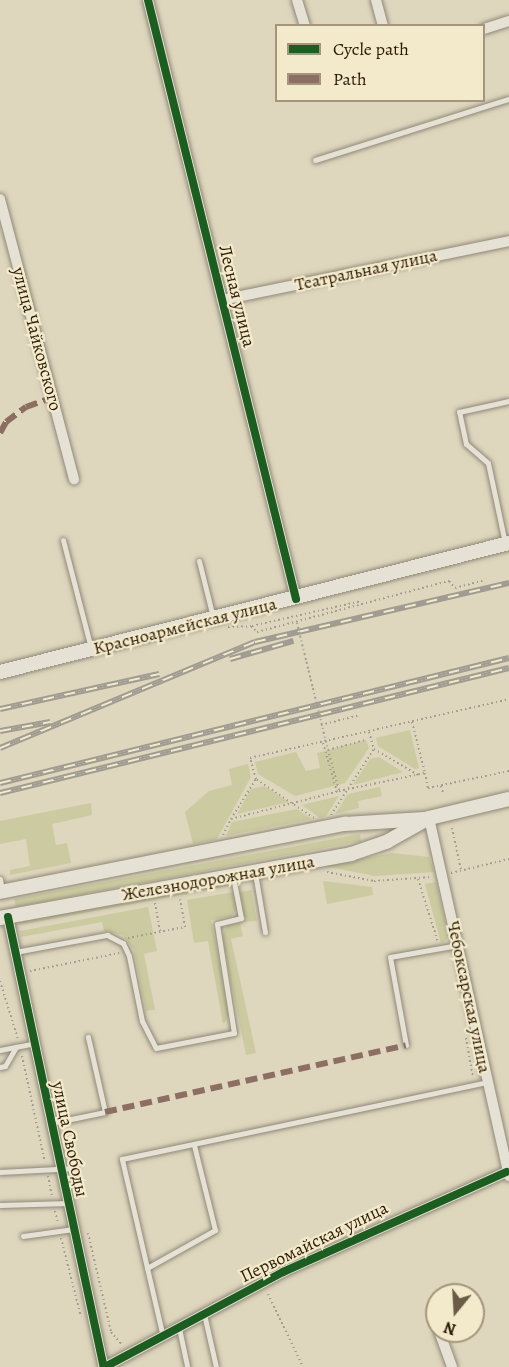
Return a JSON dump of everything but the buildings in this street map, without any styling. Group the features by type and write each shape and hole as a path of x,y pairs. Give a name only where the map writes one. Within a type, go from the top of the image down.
{"main road":[{"name":"Красноармейская улица","path":"0,672 507,544"},
{"name":"Железнодорожная улица","path":"1,887 345,824 429,819 509,799"},
{"name":"Железнодорожная улица","path":"4,918 351,854 388,841 429,819"},
{"name":"улица Свободы","path":"1,887 4,918"}],"street":[{"name":"Лесная улица","path":"148,0 296,598"},
{"path":"297,0 304,24"},
{"path":"376,0 382,24"},
{"path":"485,27 509,21"},
{"name":"улица Чайковского","path":"0,199 74,479"},
{"name":"Театральная улица","path":"222,300 509,241"},
{"name":"Чебоксарская улица","path":"429,819 508,1173"},
{"name":"улица Свободы","path":"4,918 15,952 104,1367"},
{"name":"Первомайская улица","path":"104,1367 262,1283 405,1215 508,1173"},
{"path":"443,1343 452,1367"}],"lane":[{"path":"315,160 509,99"},
{"path":"507,544 488,463 466,444 459,412 509,401"},
{"path":"63,540 91,650"},
{"path":"199,561 213,618"},
{"path":"254,872 265,932"},
{"path":"15,952 107,935 118,940 127,952 142,1021 156,1048 234,1033 217,924 241,918 232,875"},
{"path":"406,1045 390,957 458,945"},
{"path":"52,1123 105,1112 88,1037"},
{"path":"0,1050 35,1043"},
{"path":"0,1067 5,1066 16,1047"},
{"path":"114,1161 488,1082"},
{"path":"147,1268 215,1230 194,1145"},
{"path":"122,1160 163,1337"},
{"path":"0,1172 75,1168"},
{"path":"0,1205 69,1203"},
{"path":"22,1236 74,1229"},
{"path":"204,1314 216,1367"},
{"path":"179,1328 187,1367"}],"path":[{"path":"251,626 448,580 455,588 485,579"},
{"path":"257,632 297,623 369,599"},
{"path":"297,623 338,792"},
{"path":"319,821 256,779 250,758 509,699"},
{"path":"321,725 360,715"},
{"path":"412,722 428,789 509,771"},
{"path":"369,731 374,749 418,775"},
{"path":"328,750 366,740"},
{"path":"322,742 338,792"},
{"path":"328,820 374,749"},
{"path":"231,819 346,790 425,774"},
{"path":"219,842 256,779"},
{"path":"441,786 443,793"},
{"path":"452,828 461,870"},
{"path":"418,879 441,949"},
{"path":"118,940 185,927 180,898"},
{"path":"155,903 160,932"},
{"path":"25,972 127,952"},
{"path":"464,1027 474,1084"},
{"path":"262,1283 303,1367"}],"green space":[{"path":"410,730 419,768 415,769 378,746 376,738"},
{"path":"366,740 369,748 345,783 295,796 258,774 255,762 296,752 306,771 320,768 317,753"},
{"path":"379,757 403,772 353,785 370,759"},
{"path":"248,764 251,777 217,839 193,844 185,812 209,791 232,785 229,769"},
{"path":"265,786 289,802 237,814 251,789"},
{"path":"380,787 382,796 358,801 359,808 335,814 348,794"},
{"path":"339,796 326,816 320,818 302,805"},
{"path":"91,803 92,815 52,824 56,845 67,843 71,863 10,875 10,870 30,866 26,839 0,844 0,821"},
{"path":"297,809 312,819 226,836 232,822"},
{"path":"360,834 361,841 16,907 14,899"},
{"path":"392,853 429,857 434,872 375,876 324,866"},
{"path":"323,881 372,887 373,895 327,904"},
{"path":"232,882 233,885 20,925 19,921"},
{"path":"436,882 449,938 441,943 425,884"},
{"path":"251,890 257,921 244,922 240,892"},
{"path":"234,892 237,910 232,916 211,920 230,1015 223,1024 208,941 194,943 187,900"},
{"path":"148,907 157,951 144,954 155,1010 146,1011 134,950 123,935 104,931 102,922 21,937 20,931"},
{"path":"240,923 243,936 231,939 256,1053 246,1055 222,938 227,925"}],"railway":[{"path":"0,748 255,642 509,583"},
{"path":"230,659 293,641"},
{"path":"0,783 509,658"},
{"path":"0,793 509,668"},
{"path":"0,709 159,674"},
{"path":"0,731 50,722"}],"marked path":[{"path":"0,433 6,422 26,407 53,397"},
{"path":"105,1112 406,1045"}],"cycle path":[{"path":"148,0 296,599"},
{"path":"8,917 104,1367"},
{"path":"105,1367 283,1272 507,1172"}]}
